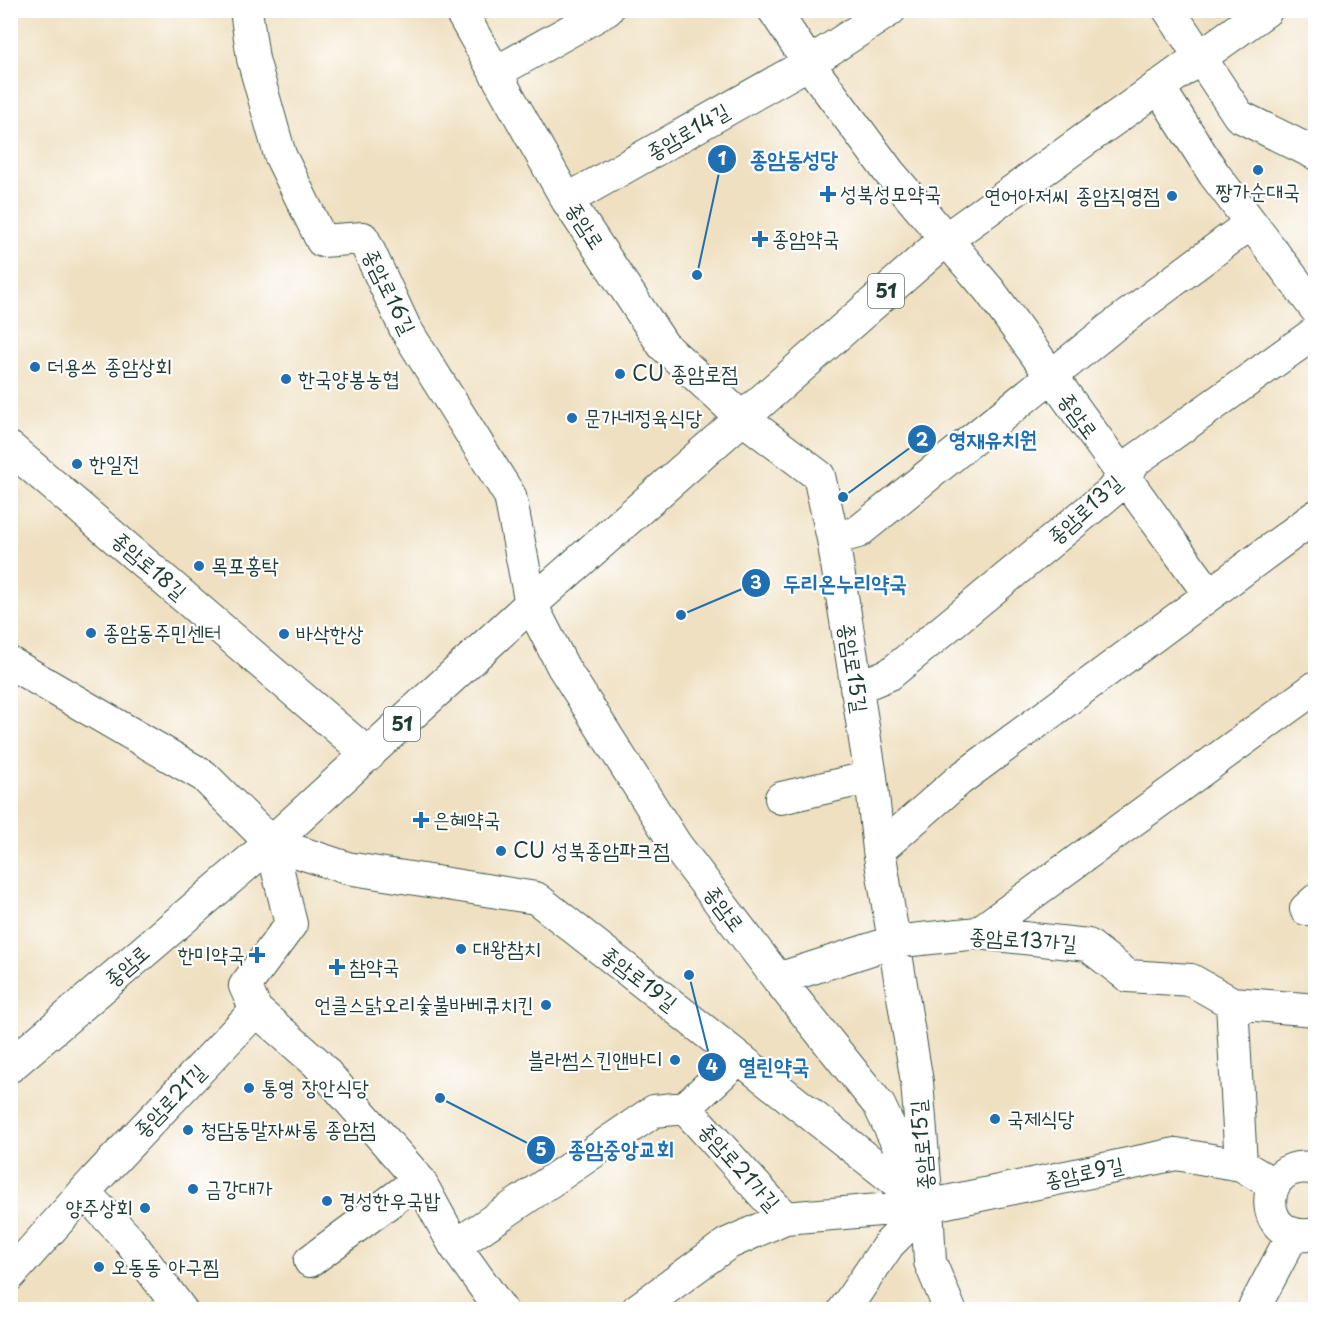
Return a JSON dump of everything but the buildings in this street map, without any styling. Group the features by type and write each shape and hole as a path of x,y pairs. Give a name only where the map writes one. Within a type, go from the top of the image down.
{"main road":[{"name":"종암로","path":"10,1066 271,843 531,604 945,240 1266,10"}],"street":[{"name":"종암로16길","path":"246,10 253,59 280,154 322,241 363,238 405,328 510,496 531,604"},
{"name":"종암로","path":"460,10 567,200 663,345 742,418"},
{"path":"495,73 607,10"},
{"path":"774,10 809,63 889,172 945,240"},
{"name":"종암로14길","path":"567,200 809,63 890,10"},
{"path":"1168,10 1239,116 1316,154"},
{"path":"1158,87 1214,174 1316,309"},
{"path":"833,540 858,532 1112,327 1251,223"},
{"name":"종암로","path":"945,240 990,291 1209,594"},
{"name":"종암로13길","path":"856,687 890,674 1111,492 1136,460 1316,333"},
{"name":"종암로15길","path":"742,418 819,476 833,540 871,777 893,942 917,1082 927,1206"},
{"name":"종암로18길","path":"10,448 369,755"},
{"path":"879,850 959,780 1316,516"},
{"name":"종암로","path":"531,604 563,667 676,846 879,1106 927,1206"},
{"path":"10,663 204,776 271,843 291,924 245,986 256,1010 317,1063 419,1180 455,1246 501,1310"},
{"path":"978,933 1316,687"},
{"path":"781,798 871,777"},
{"name":"종암로19길","path":"271,843 346,868 536,898 927,1206"},
{"name":"종암로13가길","path":"893,942 978,933 1088,945 1128,976 1191,980 1233,1003 1316,1010"},
{"path":"778,979 893,942"},
{"path":"1233,1003 1241,1165"},
{"name":"종암로21길","path":"10,1275 84,1192 256,1010"},
{"path":"685,1108 739,1058"},
{"name":"종암로21가길","path":"455,1246 654,1111 685,1108 785,1218 727,1244 637,1310"},
{"name":"종암로9길","path":"785,1218 927,1206 1176,1154 1241,1165 1273,1184"},
{"path":"1253,1310 1304,1234 1277,1223 1271,1213 1269,1201 1273,1184 1281,1175 1292,1169 1304,1167 1316,1169"},
{"path":"310,1261 419,1180"},
{"path":"84,1192 128,1239 181,1310"},
{"path":"844,1310 889,1244 927,1206"},
{"path":"927,1206 930,1262 950,1310"}],"place":[{"name":"짱가순대국","path":"1258,170"},
{"name":"성북성모약국","path":"828,194"},
{"name":"연어아저씨 종암직영점","path":"1172,196"},
{"name":"종암약국","path":"760,239"},
{"name":"종암동성당","path":"697,275"},
{"name":"더용쓰 종암상회","path":"35,367"},
{"name":"CU 종암로점","path":"620,374"},
{"name":"한국양봉농협","path":"286,379"},
{"name":"문가네정육식당","path":"572,418"},
{"name":"한일전","path":"77,464"},
{"name":"영재유치원","path":"843,497"},
{"name":"목포홍탁","path":"199,566"},
{"name":"두리온누리약국","path":"681,615"},
{"name":"종암동주민센터","path":"91,633"},
{"name":"바삭한상","path":"284,634"},
{"name":"은혜약국","path":"421,820"},
{"name":"CU 성북종암파크점","path":"501,851"},
{"name":"대왕참치","path":"461,949"},
{"name":"한미약국","path":"257,955"},
{"name":"참약국","path":"337,967"},
{"name":"열린약국","path":"689,975"},
{"name":"언클스닭오리숯불바베큐치킨","path":"546,1005"},
{"name":"블라썸스킨앤바디","path":"675,1060"},
{"name":"통영 장안식당","path":"249,1088"},
{"name":"종암중앙교회","path":"440,1098"},
{"name":"국제식당","path":"995,1119"},
{"name":"청담동말자싸롱 종암점","path":"188,1130"},
{"name":"금강대가","path":"193,1189"},
{"name":"경성한우국밥","path":"327,1201"},
{"name":"양주상회","path":"145,1208"},
{"name":"오동동 아구찜","path":"99,1267"}]}
